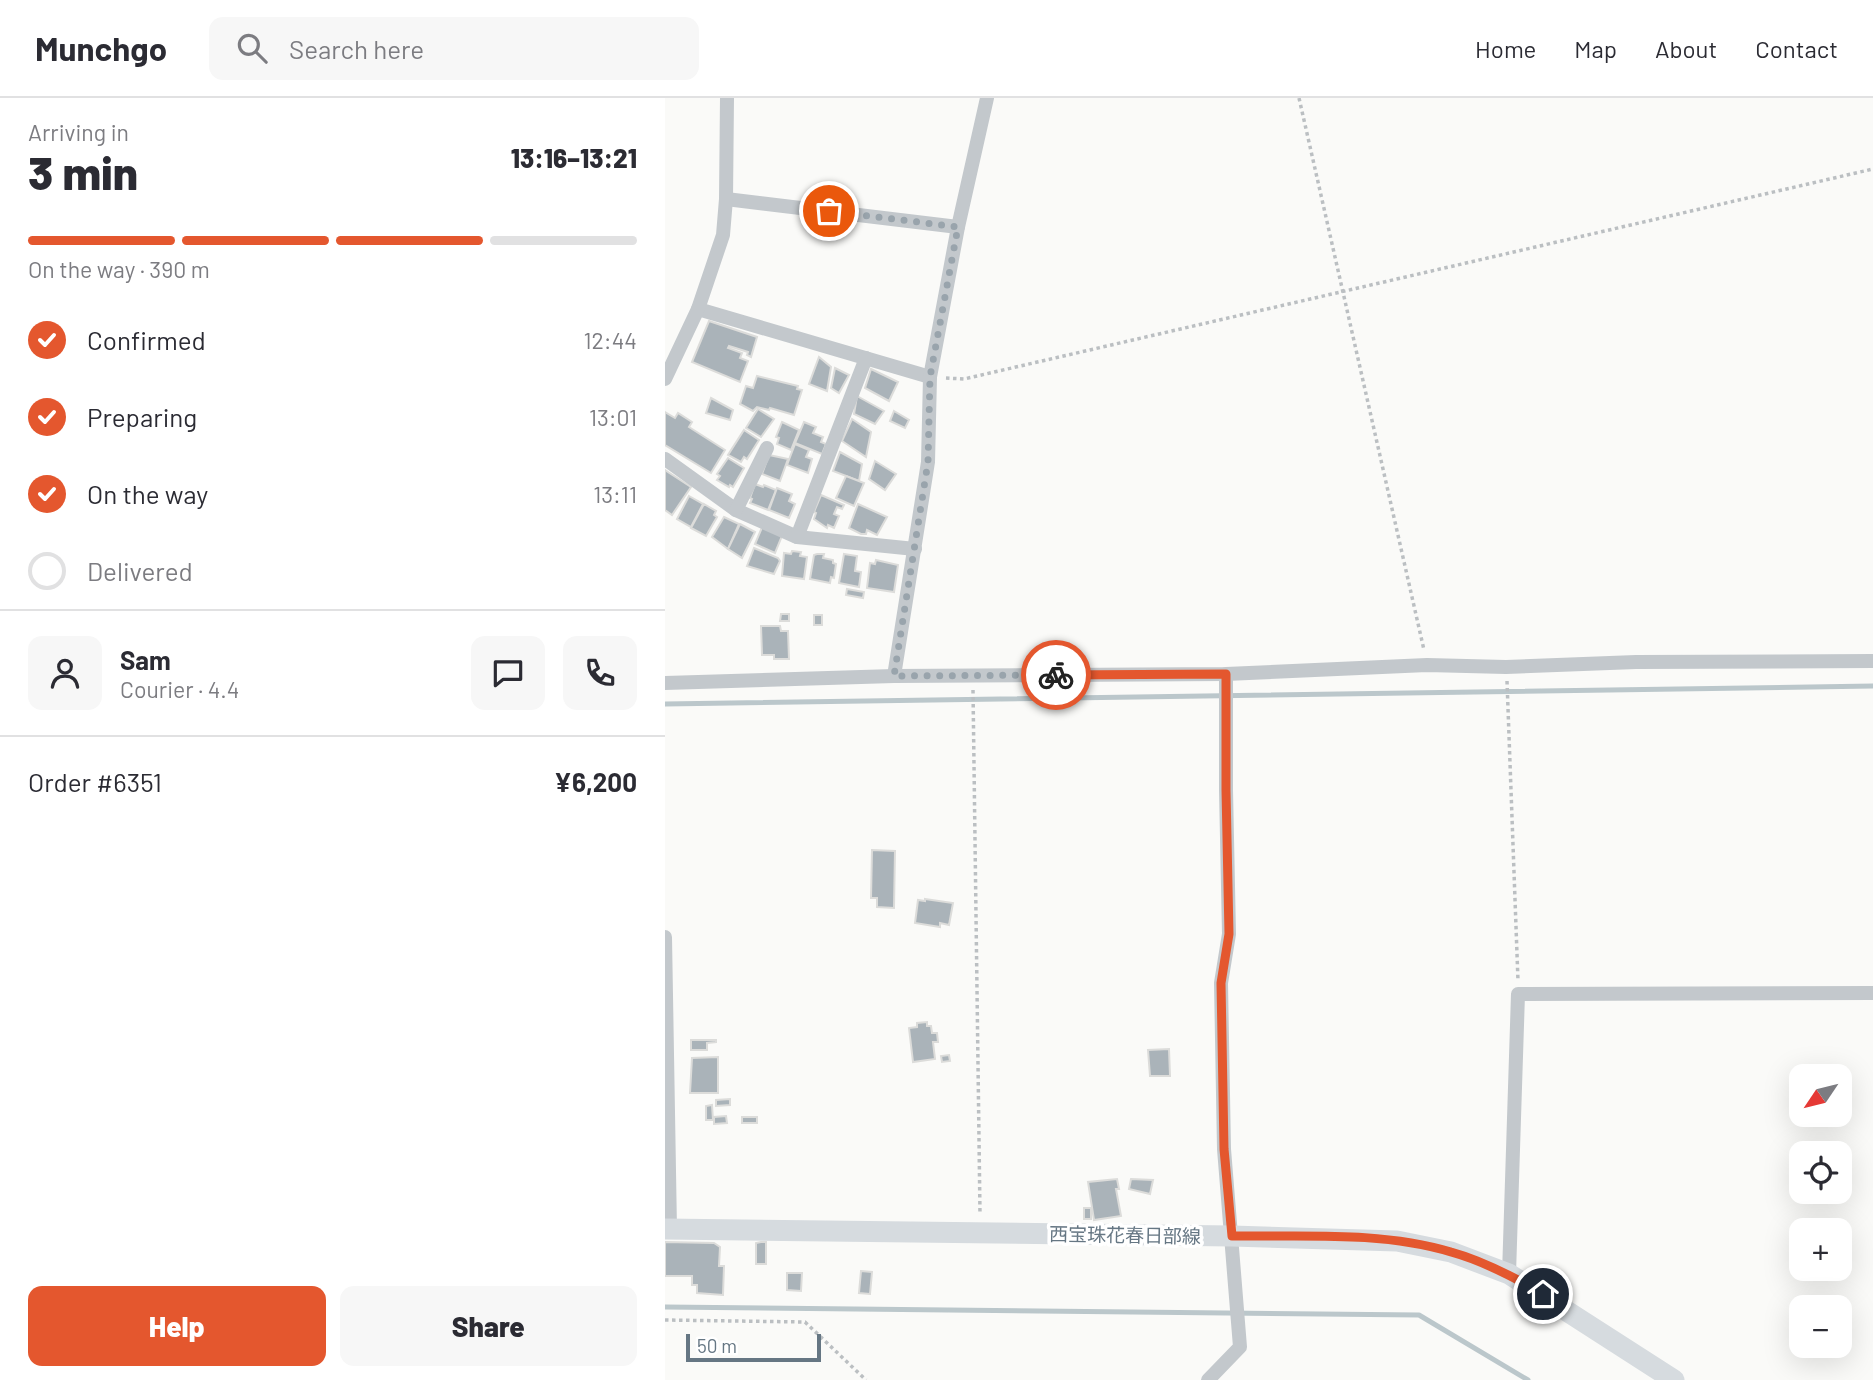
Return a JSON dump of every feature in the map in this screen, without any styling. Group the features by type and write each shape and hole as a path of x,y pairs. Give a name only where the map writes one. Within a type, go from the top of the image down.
{"main road":[{"name":"西宝珠花春日部線","path":"667,1229 1232,1236 1397,1241 1451,1252 1509,1274 1674,1380"}],"street":[{"path":"665,379 698,309 723,235 727,98"},
{"path":"894,676 928,462 930,377 986,98"},
{"path":"726,199 958,227"},
{"path":"698,309 930,377"},
{"path":"797,537 866,358"},
{"path":"736,510 768,448"},
{"path":"665,459 736,510 797,537 915,549"},
{"path":"665,684 894,676 1226,674 1427,665 1506,667 1636,662 1873,661"},
{"path":"1208,1380 1240,1347 1224,1149 1221,983 1229,934 1226,674"},
{"path":"665,937 667,1229"},
{"path":"1509,1274 1518,993 1873,993"}],"path":[{"path":"1299,98 1427,665"},
{"path":"930,377 964,379 1873,169"},
{"path":"1506,667 1518,993"},
{"path":"973,676 980,1234"},
{"path":"665,1320 805,1322 866,1380"}],"building":[{"path":"709,321 757,337 751,357 747,355 748,352 729,346 728,348 742,353 740,358 748,361 740,382 692,362"},
{"path":"819,357 831,367 827,391 809,384"},
{"path":"835,368 849,375 839,393 831,388"},
{"path":"871,369 898,382 889,401 865,388"},
{"path":"757,376 798,386 797,389 802,390 794,415 770,408 757,407 753,411 740,404 746,386 753,388"},
{"path":"857,396 884,411 875,424 854,414"},
{"path":"711,398 733,410 730,420 706,413"},
{"path":"758,409 774,419 761,437 746,428"},
{"path":"894,411 909,420 905,428 890,421"},
{"path":"665,412 675,418 678,413 692,422 689,427 725,450 711,473 665,445"},
{"path":"852,419 871,432 866,457 842,441"},
{"path":"782,422 799,430 791,450 777,444 779,438 776,437"},
{"path":"804,422 816,427 813,433 823,437 821,442 826,444 822,454 795,443"},
{"path":"744,430 759,440 747,459 744,457 741,462 728,455"},
{"path":"795,444 809,450 806,457 812,459 808,473 787,465"},
{"path":"840,452 862,464 859,481 833,471"},
{"path":"769,455 788,459 780,481 762,474"},
{"path":"728,458 744,468 733,487 717,480 720,476 717,474"},
{"path":"875,461 896,474 885,490 869,479"},
{"path":"665,470 691,487 672,515 665,510"},
{"path":"846,476 864,483 854,506 836,498"},
{"path":"755,484 776,490 768,510 750,503"},
{"path":"777,488 792,494 789,501 795,504 789,518 769,510"},
{"path":"821,495 844,505 842,509 837,507 834,514 839,516 834,528 828,525 827,528 814,519"},
{"path":"689,496 703,504 691,527 677,519"},
{"path":"704,504 716,511 714,515 717,517 706,536 691,528"},
{"path":"858,504 887,517 877,535 867,530 866,534 861,534 849,528"},
{"path":"724,517 739,524 728,549 712,537"},
{"path":"740,524 755,532 742,558 728,549"},
{"path":"763,525 782,536 775,553 755,544"},
{"path":"754,548 778,558 780,561 774,574 747,566"},
{"path":"792,551 801,552 800,556 807,557 804,579 782,576 784,553 791,554"},
{"path":"824,554 823,558 833,560 836,564 834,578 831,577 830,583 810,579 814,555"},
{"path":"844,554 857,556 855,571 861,572 859,587 839,583"},
{"path":"876,560 898,565 894,592 867,588 870,563 875,564"},
{"path":"847,589 864,592 863,598 846,595"},
{"path":"781,614 789,614 789,621 780,621"},
{"path":"814,615 822,615 822,625 814,625"},
{"path":"761,626 780,626 781,631 788,631 789,659 774,659 774,655 762,655"},
{"path":"872,850 895,851 894,908 877,907 877,898 871,898"},
{"path":"918,900 953,903 949,925 940,923 940,927 915,923"},
{"path":"927,1022 932,1033 937,1033 938,1042 933,1042 935,1059 913,1062 909,1028 917,1027 917,1023"},
{"path":"691,1040 716,1042 707,1043 707,1050 691,1050"},
{"path":"1169,1049 1170,1076 1150,1076 1148,1050"},
{"path":"949,1055 950,1061 942,1062 941,1056"},
{"path":"718,1057 718,1093 690,1093 692,1058"},
{"path":"730,1099 730,1105 716,1106 716,1100"},
{"path":"712,1105 713,1120 706,1120 706,1106"},
{"path":"726,1116 727,1123 714,1124 714,1117"},
{"path":"742,1117 757,1117 757,1123 742,1123"},
{"path":"1117,1179 1121,1216 1094,1220 1088,1182"},
{"path":"1131,1179 1153,1180 1150,1194 1129,1189"},
{"path":"1084,1208 1091,1208 1091,1219 1084,1219"},
{"path":"665,1242 714,1243 720,1247 719,1266 724,1266 723,1295 697,1293 697,1285 692,1285 692,1276 665,1276"},
{"path":"766,1242 766,1264 756,1264 756,1243"},
{"path":"861,1271 872,1272 870,1294 859,1293"},
{"path":"787,1273 802,1273 801,1291 787,1290"}],"waterway":[{"path":"665,704 1873,686"},
{"path":"665,1307 1419,1315 1528,1380"}],"way so far":[{"path":"829,211 958,227 930,377 928,462 894,676 1056,675"}],"route":[{"path":"1056,675 1226,674 1229,934 1221,983 1224,1149 1232,1236 1397,1241 1451,1252 1509,1274 1543,1294"}]}
